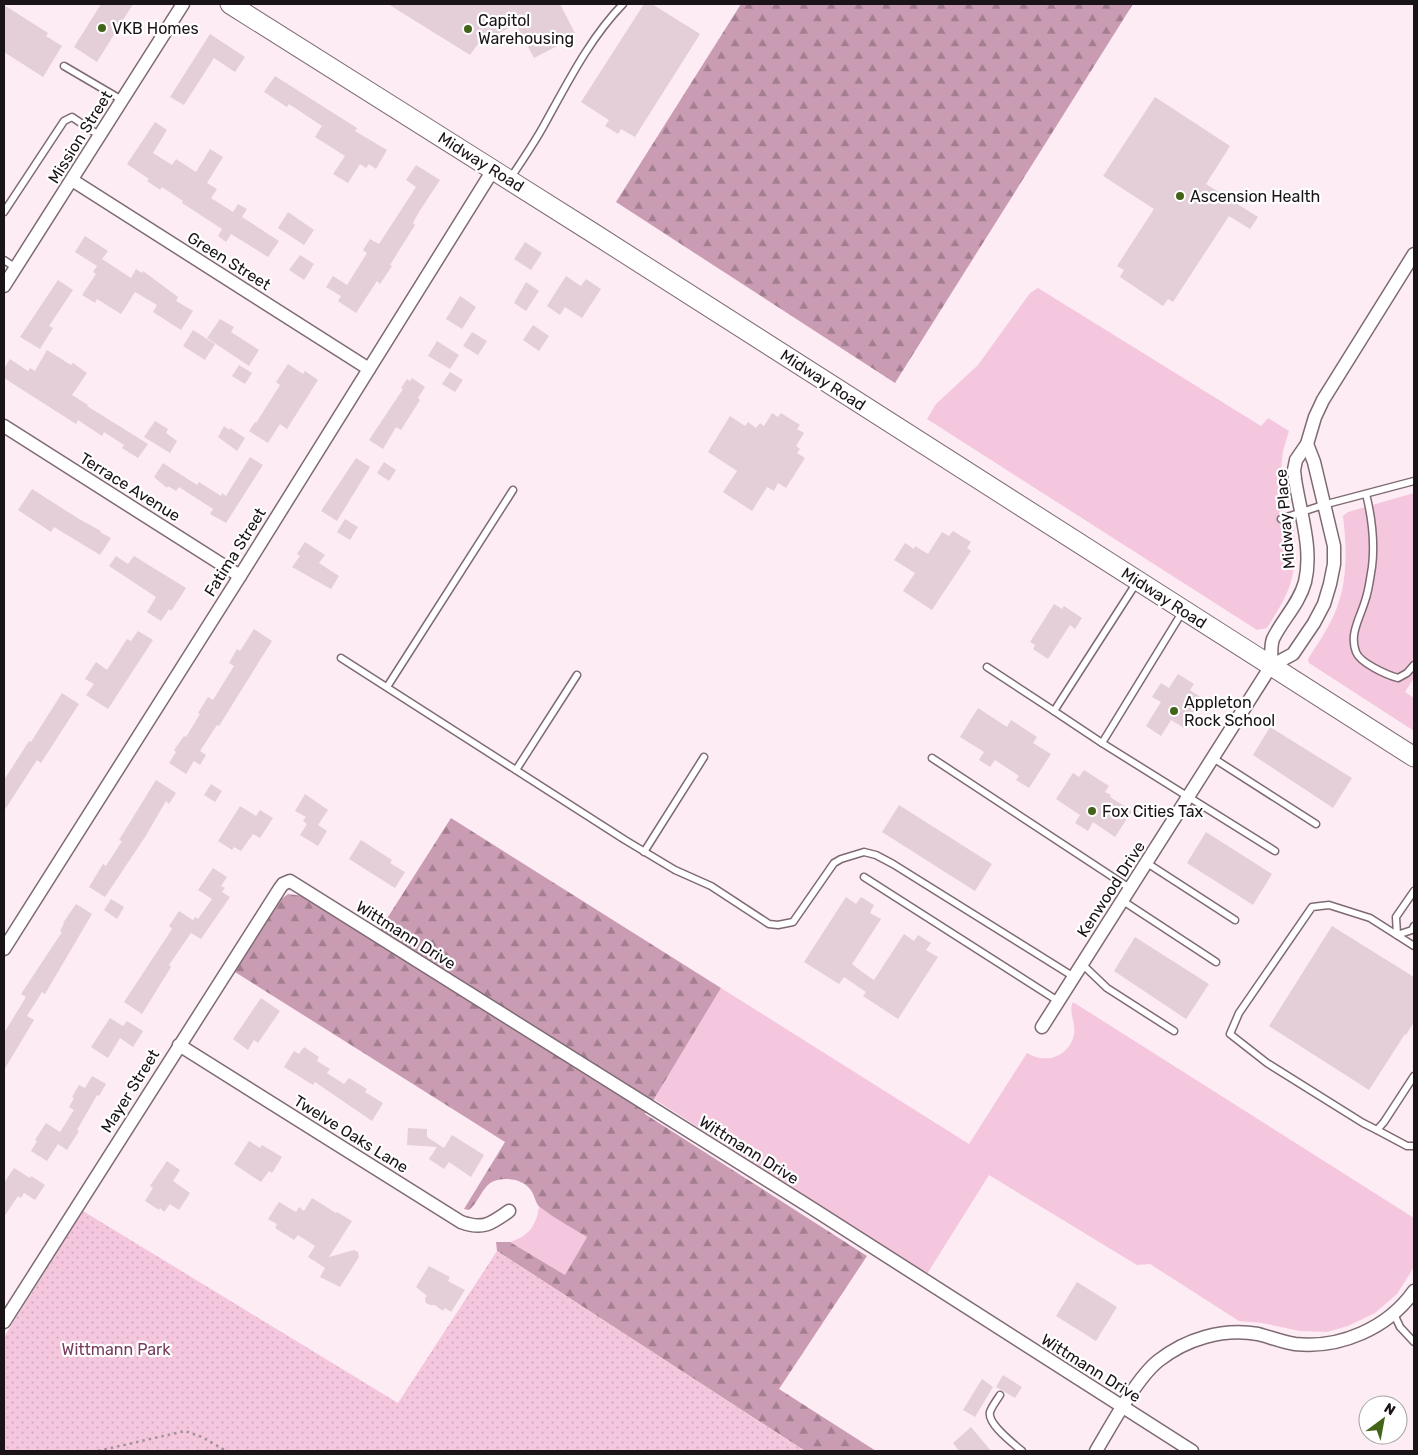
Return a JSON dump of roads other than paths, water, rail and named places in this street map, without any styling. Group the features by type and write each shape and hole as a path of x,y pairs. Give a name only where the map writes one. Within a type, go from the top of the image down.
{"main road":[{"name":"Midway Road","path":"230,4 510,180 1414,757"}],"street":[{"name":"Mission Street","path":"4,286 183,4"},
{"name":"Fatima Street","path":"4,950 493,170"},
{"name":"Green Street","path":"72,180 369,369"},
{"name":"Midway Place","path":"1271,666 1272,641 1292,612 1305,582 1307,550 1294,470 1296,460 1307,444 1315,417 1323,400 1414,254"},
{"name":"Terrace Avenue","path":"4,426 240,576"},
{"name":"Midway Place","path":"1271,666 1293,654 1314,623 1324,604 1334,564 1334,546 1314,462 1307,444"},
{"name":"Kenwood Drive","path":"1042,1027 1271,666"},
{"name":"Mayer Street","path":"4,1322 179,1045 280,888 287,881"},
{"name":"Wittmann Drive","path":"287,881 295,883 379,938 810,1207 1192,1451"},
{"name":"Twelve Oaks Lane","path":"179,1045 461,1222 472,1226 483,1226 494,1222 509,1211"},
{"path":"1096,1451 1137,1385 1156,1363 1175,1349 1215,1334 1257,1334 1294,1344 1315,1344 1354,1337 1394,1314 1414,1291"}],"lane":[{"path":"510,180 542,128 571,74 608,19 623,4"},
{"path":"64,66 122,100"},
{"path":"4,212 64,121 72,117 100,136"},
{"path":"4,260 16,268"},
{"path":"1281,519 1323,505 1414,481"},
{"path":"387,687 514,490"},
{"path":"1366,494 1371,513 1374,541 1366,601 1354,631 1353,642 1355,651 1358,657 1387,675 1398,678 1407,673 1414,665"},
{"path":"1054,711 1138,581"},
{"path":"1102,742 1184,610"},
{"path":"341,658 644,852 675,870 711,886 769,924 778,925 793,922 834,862 850,855 864,852 876,855 893,864 1074,977"},
{"path":"987,667 1275,851"},
{"path":"516,770 577,675"},
{"path":"644,852 704,757"},
{"path":"932,758 1131,889"},
{"path":"1213,758 1316,824"},
{"path":"1147,863 1235,920"},
{"path":"864,877 1058,1001"},
{"path":"1397,935 1396,918 1414,891"},
{"path":"1123,901 1216,962"},
{"path":"1414,946 1370,918 1329,905 1312,907 1239,1013 1230,1034 1267,1063 1362,1123 1407,1146 1414,1146"},
{"path":"1397,935 1412,930 1414,926"},
{"path":"1082,964 1107,988 1174,1031"},
{"path":"1377,1130 1414,1076"},
{"path":"1394,1314 1400,1327 1414,1342"},
{"path":"1000,1395 990,1412 991,1420 1022,1451"}],"place":[{"name":"VKB Homes","path":"102,28"},
{"name":"Capitol Warehousing","path":"468,29"},
{"name":"Ascension Health","path":"1180,196"},
{"name":"Appleton Rock School","path":"1174,711"},
{"name":"Fox Cities Tax","path":"1092,811"}],"park label":[{"name":"Wittmann Park","path":"116,1349"}]}
